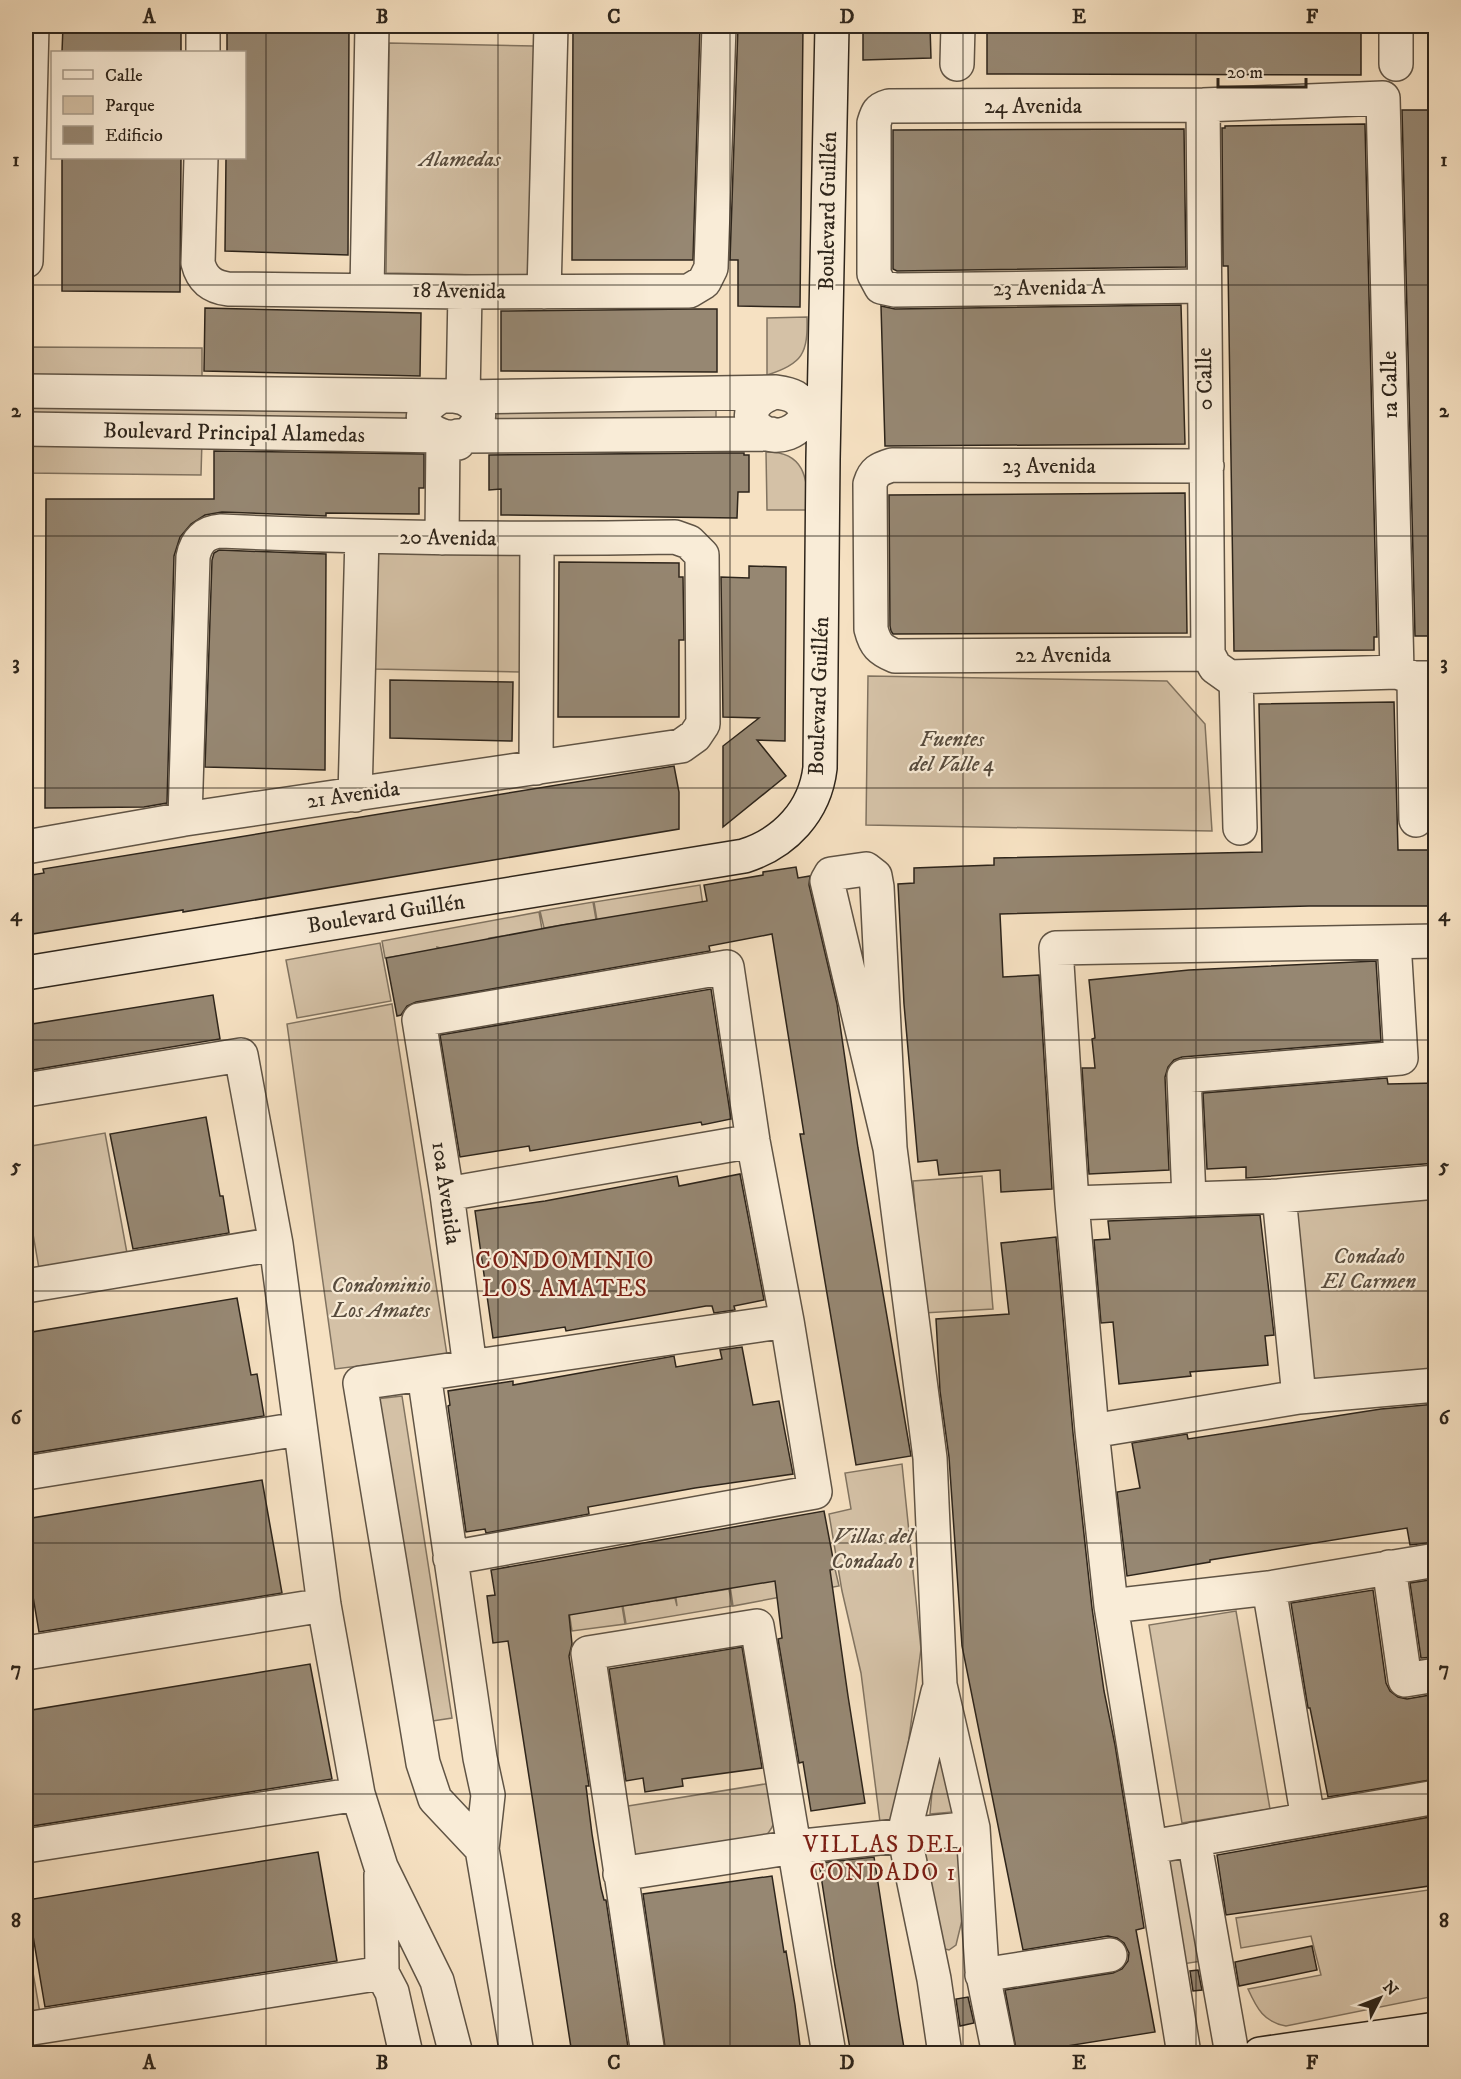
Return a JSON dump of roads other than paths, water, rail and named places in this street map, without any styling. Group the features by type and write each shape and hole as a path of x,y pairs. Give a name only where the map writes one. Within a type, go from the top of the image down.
{"street":[{"path":"26,261 32,26"},
{"path":"203,51 204,26"},
{"path":"367,290 372,26"},
{"path":"543,292 551,26"},
{"name":"18 Avenida","path":"201,159 198,263 206,279 217,287 228,289 543,292 690,291 704,282 711,268 719,26"},
{"name":"Boulevard Guillén","path":"26,973 744,856 774,843 801,818 818,782 832,26"},
{"path":"957,64 958,26"},
{"path":"1396,26 1396,64"},
{"name":"24 Avenida","path":"895,290 881,287 874,274 874,123 880,108 889,106 1203,105 1383,98"},
{"name":"1a Calle","path":"1383,98 1416,676 1416,820"},
{"name":"0 Calle","path":"1203,105 1208,654"},
{"name":"23 Avenida A","path":"895,290 1204,286"},
{"path":"450,538 451,436 431,431 424,417 430,404 453,397 455,291"},
{"path":"776,434 758,428 751,414 757,401 798,387 808,381 825,362"},
{"name":"Boulevard Principal Alamedas","path":"26,391 453,397 775,393"},
{"name":"Boulevard Principal Alamedas","path":"26,429 451,436 776,434 809,438 819,449 823,459"},
{"name":"23 Avenida","path":"892,465 1207,466"},
{"name":"22 Avenida","path":"892,465 880,468 873,474 870,484 871,629 875,643 883,651 895,656 1208,654"},
{"name":"20 Avenida","path":"185,819 193,557 196,546 203,537 211,532 537,539 675,537 689,542 699,551 703,560 703,724 695,736 681,746"},
{"path":"355,795 362,537"},
{"path":"536,768 537,539"},
{"path":"1208,654 1215,667 1229,677 1416,676"},
{"path":"1236,677 1240,828"},
{"name":"21 Avenida","path":"26,847 185,819 681,746"},
{"path":"890,1148 827,881 831,874 840,872 866,869 875,876 877,886 890,1148 930,1458 940,1684 973,1828 982,1973 999,2054"},
{"path":"1184,2054 1111,1606 1092,1431 1072,1203 1056,948 1436,941"},
{"path":"1189,1199 1184,1076 1401,1058 1394,942"},
{"name":"10a Avenida","path":"470,1368 447,1194 419,1020 727,967 753,1141"},
{"path":"26,1090 242,1055 276,1244 324,1605 358,1794 381,1867 437,1982 454,2043 405,2048 392,1992 382,1974 381,1867"},
{"path":"447,1194 753,1141 787,1321 814,1492 450,1558"},
{"path":"1072,1203 1279,1196 1436,1182"},
{"path":"1279,1196 1299,1397"},
{"path":"26,1286 276,1244"},
{"path":"482,1849 435,1799 423,1763 360,1383 787,1321"},
{"path":"424,1374 480,1758 488,1795 482,1849 516,2054"},
{"path":"1092,1431 1299,1397 1436,1385"},
{"path":"26,1473 299,1429"},
{"path":"1111,1606 1269,1588 1436,1560"},
{"path":"1389,1567 1405,1680 1436,1675"},
{"path":"1269,1588 1308,1819"},
{"path":"26,1653 324,1605"},
{"path":"648,2054 588,1653 757,1626 829,2054"},
{"path":"940,1684 904,1834 934,1979 945,2054"},
{"path":"26,1846 358,1794"},
{"path":"1151,1847 1436,1797"},
{"path":"620,1874 794,1847 973,1828"},
{"path":"1194,1839 1232,2054"},
{"path":"934,1979 1110,1954"},
{"path":"26,2029 382,1974"},
{"path":"1260,2054 1436,2029"}],"district":[{"name":"CONDOMINIO LOS AMATES","path":"565,1275"},
{"name":"VILLAS DEL CONDADO 1","path":"883,1859"}],"park label":[{"name":"Alamedas","path":"460,159"},
{"name":"Fuentes del Valle 4","path":"952,752"},
{"name":"Condado El Carmen","path":"1369,1268"},
{"name":"Condominio Los Amates","path":"381,1298"},
{"name":"Villas del Condado 1","path":"873,1548"}]}
